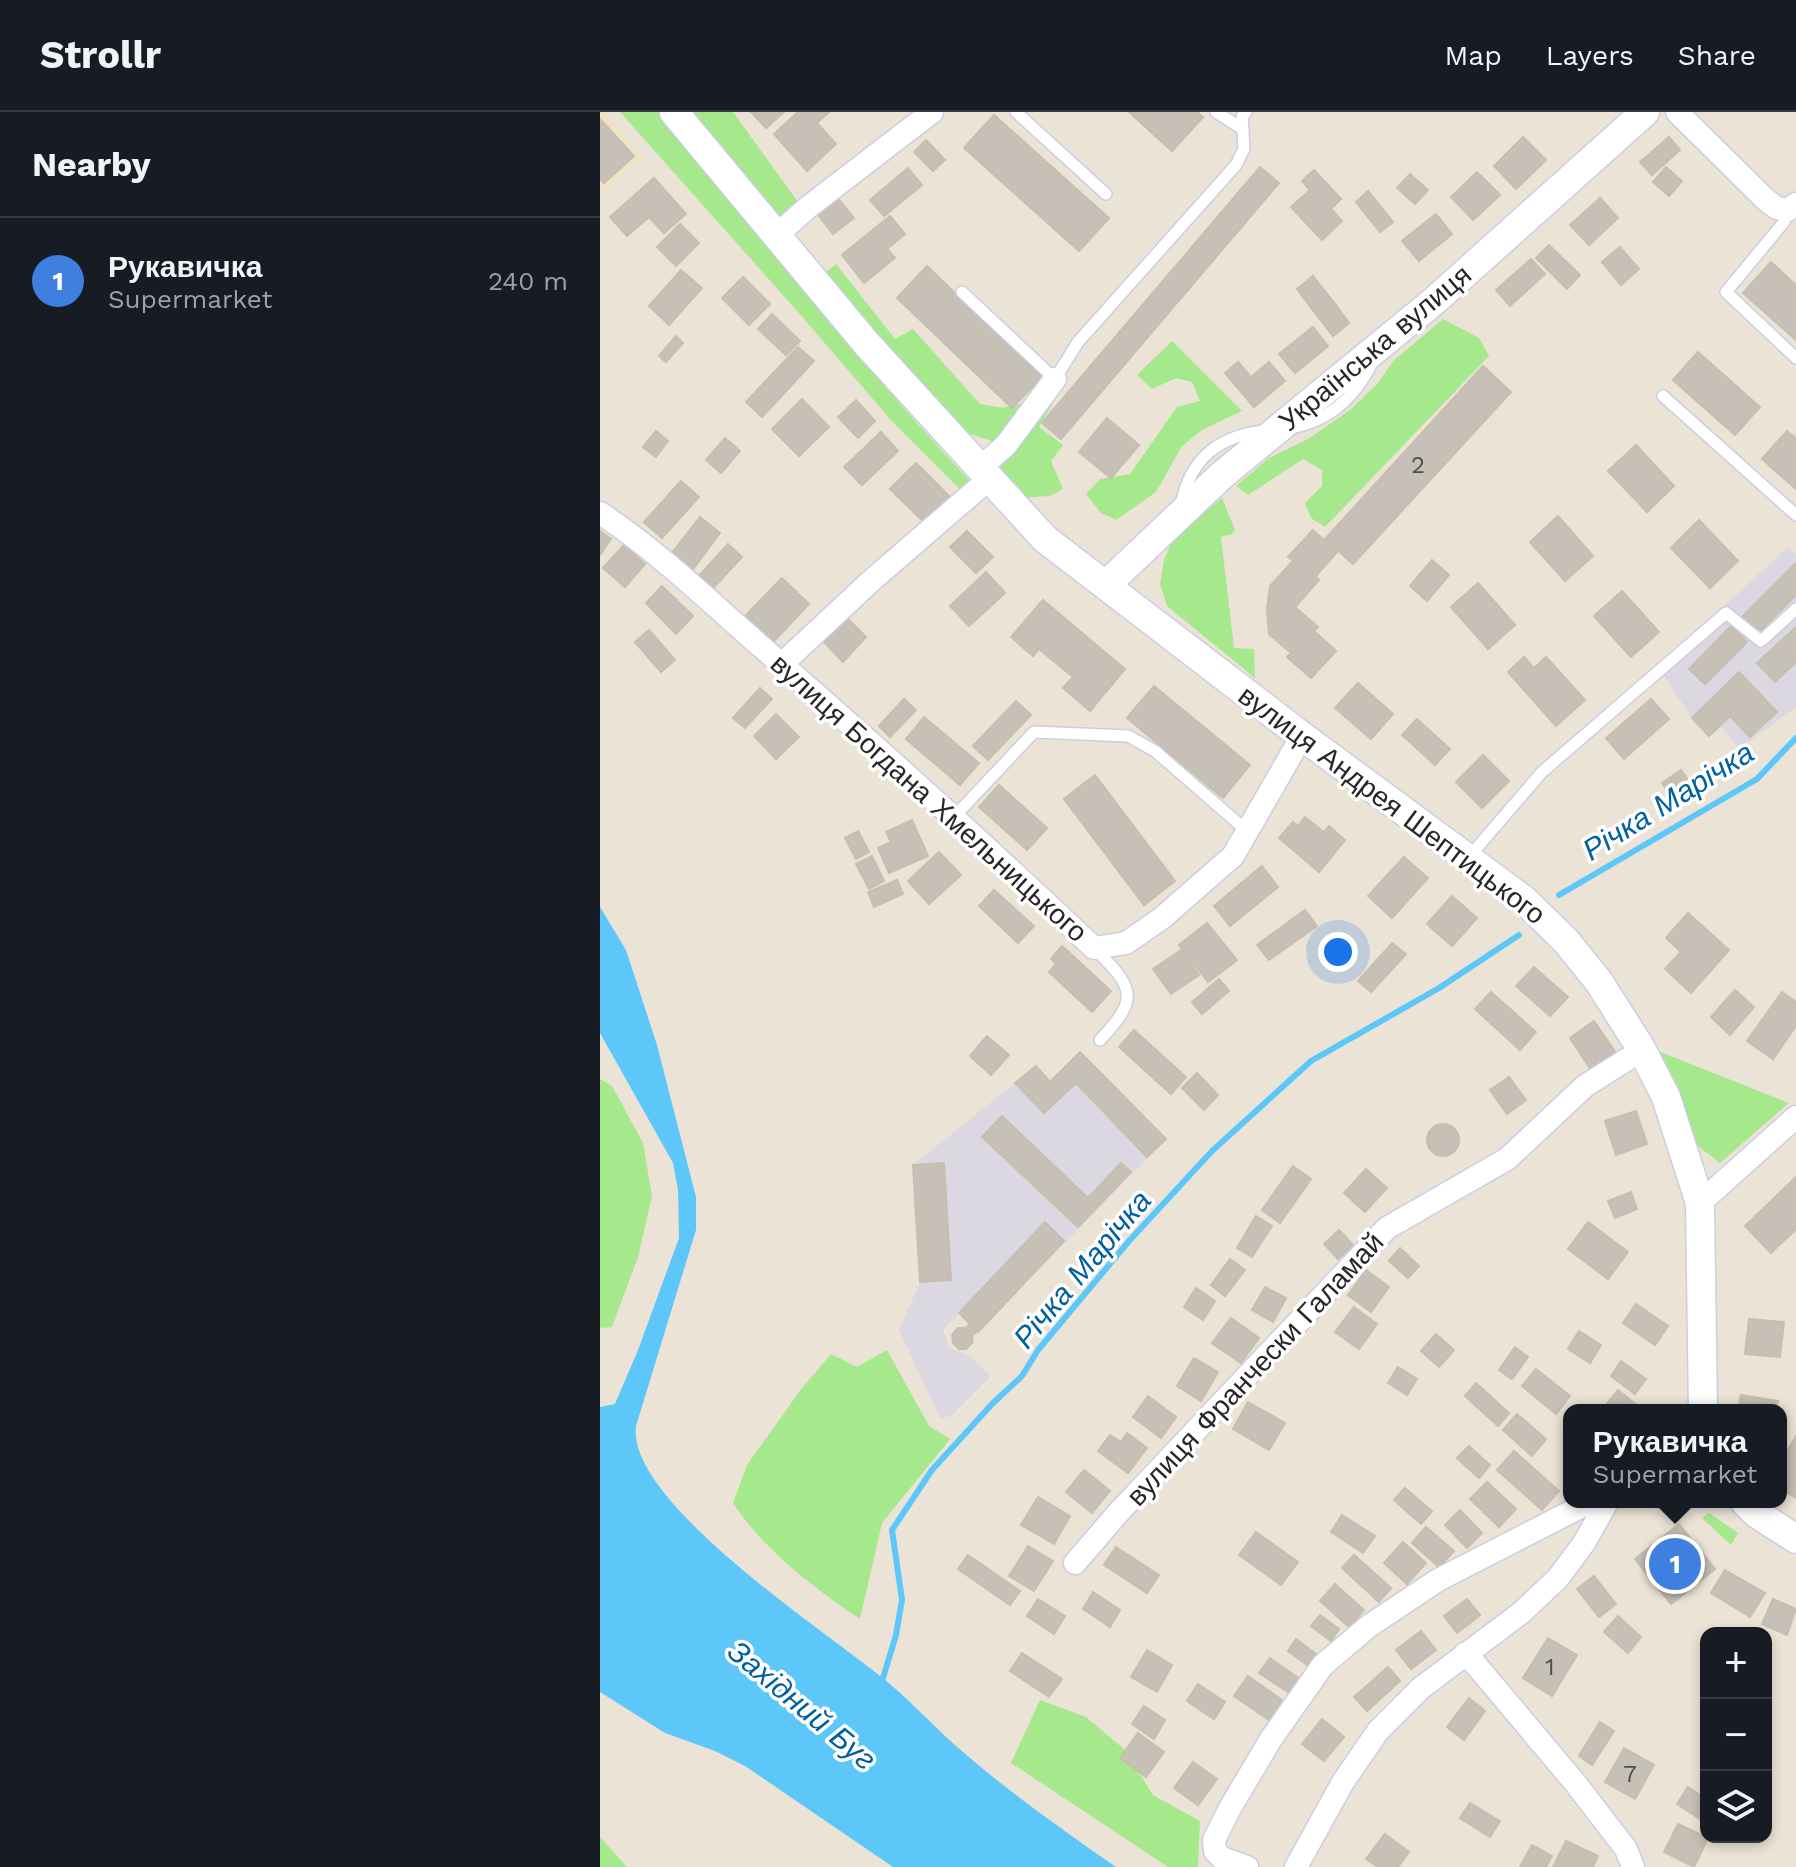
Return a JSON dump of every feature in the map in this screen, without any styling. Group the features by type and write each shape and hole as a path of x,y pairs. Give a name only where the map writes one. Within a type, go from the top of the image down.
{"street":[{"name":"вулиця Андрея Шептицького","path":"674,112 866,343 1045,539 1302,736 1524,900 1566,941 1599,982 1642,1050 1666,1097 1700,1203 1703,1404"},
{"path":"776,236 807,208 932,112"},
{"name":"Українська вулиця","path":"1106,585 1179,514 1444,292 1645,112"},
{"path":"1677,112 1766,200 1777,208 1792,207"},
{"path":"782,664 984,474 1055,379"},
{"name":"вулиця Богдана Хмельницького","path":"600,513 632,534 782,664 954,817 1094,948 1126,943 1162,918 1233,856 1302,736"},
{"name":"вулиця Франчески Галамай","path":"1075,1563 1118,1513 1387,1228 1507,1159 1585,1086 1642,1050"},
{"path":"1700,1203 1796,1117"},
{"path":"1247,1867 1222,1858 1215,1851 1214,1840 1271,1739 1323,1665 1369,1626 1438,1580 1578,1508"},
{"path":"1296,1867 1343,1782 1378,1731 1421,1688 1521,1613 1558,1578 1584,1543 1604,1508"},
{"path":"1751,1508 1796,1539"},
{"path":"1466,1653 1576,1784 1626,1849 1633,1867"}],"lane":[{"path":"1016,112 1106,194"},
{"path":"1216,112 1243,129"},
{"path":"962,292 1055,379 1078,342 1236,165 1244,149 1242,117 1246,112"},
{"path":"1792,207 1784,222 1726,292 1796,358"},
{"path":"1663,396 1796,515"},
{"path":"1467,860 1542,772 1726,613 1761,641 1796,609"},
{"path":"954,817 1034,732 1128,736 1155,751 1247,831"},
{"path":"1094,948 1122,976 1127,989 1127,1004 1119,1020 1100,1040"}],"shaded area":[{"path":"600,112 605,112 643,158 600,193"},
{"path":"1788,547 1796,555 1796,707 1739,749 1722,727 1709,736 1692,718 1658,667"},
{"path":"1080,1052 1166,1139 978,1332 959,1314 943,1330 949,1347 969,1356 991,1376 951,1416 940,1418 899,1330 920,1282 913,1165 1036,1066 1051,1082"}],"green space":[{"path":"620,112 660,112 852,347 972,483 964,493 890,419"},
{"path":"690,112 733,112 800,205 780,222"},
{"path":"836,264 895,339 913,329 980,404 1003,408 1030,401 1053,403 1039,427 1063,445 1051,461 1063,489 1050,496 1019,498 992,471 1001,456 991,441 956,429 821,276"},
{"path":"1443,319 1479,338 1489,356 1325,527 1311,518 1305,503 1322,486 1322,470 1303,459 1248,495 1236,486 1269,458 1308,439 1350,410 1379,382 1393,361"},
{"path":"1172,341 1242,411 1202,430 1182,446 1156,492 1116,520 1101,513 1086,494 1100,479 1130,474 1177,407 1200,401 1192,382 1176,378 1152,389 1137,375"},
{"path":"1222,498 1235,530 1221,537 1234,648 1254,649 1255,678 1167,606 1160,584 1164,560 1173,539"},
{"path":"1658,1051 1789,1103 1720,1163 1698,1146"},
{"path":"600,1079 612,1086 643,1143 652,1196 638,1257 612,1327 600,1328"},
{"path":"887,1350 929,1426 950,1439 882,1523 860,1619 790,1567 759,1536 733,1503 747,1465 802,1388 831,1354 857,1367"},
{"path":"1709,1513 1738,1533 1731,1545 1702,1518"},
{"path":"1040,1700 1086,1717 1124,1749 1153,1795 1200,1821 1198,1867 1168,1867 1011,1763"},
{"path":"600,1837 627,1867 600,1867"}],"water":[{"name":"Західний Буг","path":"600,907 626,950 657,1045 696,1197 696,1230 636,1426 641,1456 662,1490 694,1526 734,1562 890,1684 994,1778 1116,1867 893,1867 745,1766 715,1751 665,1733 600,1692 600,1407 615,1404 679,1238 678,1190 673,1163 600,1033"}],"building":[{"path":"751,112 784,112 766,128"},
{"path":"798,112 829,112 817,123 836,144 807,171 774,134"},
{"path":"1129,112 1197,112 1203,117 1172,151"},
{"path":"994,115 1109,218 1079,251 964,148"},
{"path":"600,119 634,156 604,183 600,179"},
{"path":"1523,137 1546,160 1516,189 1494,166"},
{"path":"1669,137 1680,150 1652,175 1640,162"},
{"path":"926,140 945,160 933,171 914,152"},
{"path":"1260,167 1279,183 1061,439 1042,423"},
{"path":"1666,167 1682,181 1669,196 1653,182"},
{"path":"908,168 922,185 884,216 870,200"},
{"path":"1314,170 1341,199 1331,209 1342,221 1322,240 1291,207 1310,190 1302,181"},
{"path":"1477,172 1500,195 1473,220 1451,197"},
{"path":"1410,174 1428,190 1415,204 1397,188"},
{"path":"654,178 686,214 664,233 649,217 627,236 610,217"},
{"path":"1368,191 1393,222 1380,232 1356,202"},
{"path":"835,195 854,218 833,234 815,211"},
{"path":"1600,198 1618,218 1589,245 1570,225"},
{"path":"1436,214 1452,234 1419,261 1402,241"},
{"path":"890,216 905,234 887,249 895,258 864,283 842,255"},
{"path":"680,224 699,243 676,266 657,247"},
{"path":"1549,245 1580,275 1567,289 1536,258"},
{"path":"1620,247 1639,269 1621,285 1602,262"},
{"path":"1531,259 1545,274 1510,306 1496,290"},
{"path":"1771,262 1796,285 1796,340 1743,293"},
{"path":"927,266 1042,377 1012,408 897,298"},
{"path":"681,270 702,288 669,325 649,306"},
{"path":"1313,276 1336,305 1319,318 1297,289"},
{"path":"743,277 770,304 749,325 722,298"},
{"path":"1336,305 1349,323 1333,336 1319,318"},
{"path":"772,314 800,341 786,355 758,329"},
{"path":"1313,327 1328,346 1295,373 1279,354"},
{"path":"676,336 683,343 666,362 659,356"},
{"path":"798,347 814,361 762,417 746,402"},
{"path":"1698,352 1760,407 1735,435 1673,380"},
{"path":"1238,362 1251,377 1269,362 1285,381 1254,407 1225,373"},
{"path":"1483,366 1511,392 1353,564 1325,539"},
{"path":"802,399 829,427 799,456 772,429"},
{"path":"856,400 875,421 858,438 838,417"},
{"path":"1107,418 1139,445 1111,478 1079,452"},
{"path":"656,431 668,441 656,457 643,447"},
{"path":"1787,431 1796,438 1796,489 1762,459"},
{"path":"881,432 898,451 862,485 844,467"},
{"path":"725,438 740,451 721,473 706,460"},
{"path":"1636,445 1674,486 1647,512 1608,471"},
{"path":"916,463 951,498 926,524 890,489"},
{"path":"681,481 699,497 662,538 644,522"},
{"path":"1558,516 1593,556 1565,581 1530,542"},
{"path":"700,517 720,533 693,569 672,553"},
{"path":"1699,520 1738,561 1710,588 1671,548"},
{"path":"1313,530 1337,552 1315,577 1319,580 1295,607 1318,627 1314,631 1336,651 1311,678 1287,657 1291,653 1269,634 1267,609 1270,586 1293,561 1288,557"},
{"path":"600,531 611,539 600,555"},
{"path":"967,531 993,557 976,573 950,547"},
{"path":"728,544 742,557 713,588 699,576"},
{"path":"624,545 645,564 625,587 603,568"},
{"path":"1432,560 1449,575 1427,601 1410,586"},
{"path":"1796,563 1796,595 1758,633 1742,617"},
{"path":"986,572 1005,593 969,626 950,606"},
{"path":"782,578 809,604 774,641 746,615"},
{"path":"1478,583 1515,625 1488,649 1451,607"},
{"path":"662,586 693,616 676,634 646,603"},
{"path":"1622,591 1659,632 1631,657 1594,616"},
{"path":"1043,600 1125,669 1090,711 1063,688 1073,677 1039,649 1033,656 1011,637"},
{"path":"847,618 866,637 843,662 824,642"},
{"path":"1731,626 1747,642 1705,684 1689,669"},
{"path":"1796,627 1796,662 1775,682 1757,663"},
{"path":"649,630 675,660 661,672 635,642"},
{"path":"1524,657 1534,668 1546,657 1585,700 1556,726 1508,672"},
{"path":"1739,672 1777,712 1750,737 1730,716 1709,736 1692,718"},
{"path":"1358,683 1393,714 1371,739 1335,708"},
{"path":"1154,686 1250,765 1223,798 1127,718"},
{"path":"760,688 772,699 745,728 733,718"},
{"path":"904,699 916,710 890,737 879,726"},
{"path":"1651,699 1669,719 1624,759 1606,738"},
{"path":"1016,701 1031,715 988,760 973,746"},
{"path":"776,714 799,737 776,759 754,736"},
{"path":"924,717 979,763 960,785 906,739"},
{"path":"1417,719 1450,749 1435,765 1402,735"},
{"path":"1483,755 1509,781 1482,808 1456,782"},
{"path":"1681,770 1696,791 1677,805 1662,783"},
{"path":"1095,775 1175,881 1144,905 1064,799"},
{"path":"999,785 1047,828 1027,850 979,807"},
{"path":"1305,817 1324,832 1329,826 1345,840 1319,872 1279,838 1293,822 1298,826"},
{"path":"912,820 928,856 889,873 878,848 891,842 886,832"},
{"path":"858,831 869,852 856,859 845,838"},
{"path":"939,852 961,875 929,904 908,881"},
{"path":"872,856 884,881 869,889 856,864"},
{"path":"1404,857 1428,878 1392,918 1368,896"},
{"path":"1262,866 1278,887 1230,926 1214,906"},
{"path":"897,880 903,894 874,907 868,892"},
{"path":"994,890 1034,926 1018,943 979,906"},
{"path":"1452,896 1477,918 1452,946 1427,924"},
{"path":"1305,910 1317,926 1269,960 1257,945"},
{"path":"1688,913 1729,950 1691,993 1665,969 1681,952 1666,938"},
{"path":"1207,923 1237,960 1208,982 1179,945"},
{"path":"1392,943 1406,954 1371,992 1358,981"},
{"path":"1062,946 1111,991 1092,1012 1049,972 1056,964 1051,959"},
{"path":"1181,950 1199,975 1171,994 1153,969"},
{"path":"1534,967 1568,997 1550,1016 1516,986"},
{"path":"1219,979 1229,991 1202,1014 1192,1002"},
{"path":"1735,990 1754,1007 1730,1035 1711,1017"},
{"path":"1491,992 1536,1032 1520,1050 1475,1009"},
{"path":"1782,992 1796,1002 1796,1026 1773,1059 1747,1041"},
{"path":"1594,1021 1616,1053 1591,1070 1570,1038"},
{"path":"1134,1030 1186,1077 1171,1094 1119,1047"},
{"path":"987,1036 1009,1055 991,1075 970,1056"},
{"path":"1080,1052 1166,1139 1147,1157 1076,1083 1044,1113 1015,1083 1036,1066 1050,1082"},
{"path":"1197,1073 1218,1095 1204,1110 1182,1088"},
{"path":"1509,1077 1526,1100 1507,1114 1490,1090"},
{"path":"1636,1111 1647,1144 1616,1155 1605,1121"},
{"path":"1002,1116 1088,1198 1121,1163 1131,1172 1078,1227 982,1137"},
{"path":"1443,1124 1454,1129 1459,1140 1454,1151 1443,1156 1432,1151 1427,1140 1432,1129"},
{"path":"944,1163 951,1280 920,1282 913,1165"},
{"path":"1293,1166 1311,1179 1280,1223 1262,1210"},
{"path":"1366,1169 1387,1188 1365,1212 1344,1193"},
{"path":"1796,1177 1796,1229 1771,1253 1745,1226"},
{"path":"1631,1192 1637,1209 1615,1218 1608,1201"},
{"path":"1256,1216 1272,1226 1252,1257 1237,1248"},
{"path":"1045,1222 1064,1241 978,1332 959,1313"},
{"path":"1588,1222 1628,1252 1608,1279 1568,1249"},
{"path":"1339,1230 1353,1245 1338,1259 1324,1244"},
{"path":"1400,1248 1419,1266 1408,1278 1389,1261"},
{"path":"1230,1259 1245,1270 1225,1296 1211,1285"},
{"path":"1366,1270 1389,1287 1371,1312 1348,1295"},
{"path":"1265,1287 1286,1298 1273,1322 1252,1310"},
{"path":"1196,1288 1215,1301 1203,1320 1184,1307"},
{"path":"1636,1304 1668,1326 1655,1345 1623,1323"},
{"path":"1354,1307 1377,1324 1359,1349 1335,1332"},
{"path":"1231,1318 1259,1338 1241,1363 1212,1343"},
{"path":"1749,1319 1784,1322 1780,1357 1745,1354"},
{"path":"969,1325 976,1332 972,1336 973,1342 966,1349 959,1349 953,1343 952,1335 958,1328"},
{"path":"1579,1331 1601,1345 1590,1363 1568,1349"},
{"path":"1436,1334 1454,1350 1439,1367 1421,1351"},
{"path":"1515,1347 1528,1357 1512,1379 1499,1370"},
{"path":"1194,1358 1218,1372 1201,1401 1177,1386"},
{"path":"1621,1361 1646,1379 1635,1394 1611,1376"},
{"path":"1398,1367 1417,1379 1407,1395 1388,1383"},
{"path":"1536,1369 1570,1396 1556,1414 1522,1386"},
{"path":"1476,1383 1509,1413 1498,1426 1465,1396"},
{"path":"1618,1390 1636,1404 1607,1404"},
{"path":"1741,1395 1778,1401 1777,1404 1739,1404"},
{"path":"1148,1396 1176,1417 1161,1438 1133,1417"},
{"path":"1248,1402 1285,1423 1269,1450 1233,1429"},
{"path":"1517,1414 1546,1439 1532,1456 1503,1430"},
{"path":"1127,1433 1147,1448 1128,1473 1098,1451 1110,1435 1121,1442"},
{"path":"1796,1436 1796,1498 1787,1493 1787,1452"},
{"path":"1469,1446 1490,1465 1479,1478 1457,1458"},
{"path":"1514,1451 1559,1491 1542,1510 1497,1470"},
{"path":"1084,1470 1110,1491 1092,1513 1066,1492"},
{"path":"1487,1482 1516,1509 1499,1527 1470,1499"},
{"path":"1405,1488 1432,1511 1421,1524 1394,1500"},
{"path":"1038,1497 1070,1516 1054,1544 1021,1525"},
{"path":"1460,1510 1482,1533 1467,1548 1445,1525"},
{"path":"1342,1515 1375,1536 1363,1553 1331,1532"},
{"path":"1679,1524 1715,1569 1671,1604 1635,1559"},
{"path":"1426,1527 1454,1551 1439,1567 1412,1543"},
{"path":"1256,1532 1298,1562 1281,1585 1239,1555"},
{"path":"1403,1542 1426,1563 1407,1584 1384,1563"},
{"path":"1028,1546 1053,1561 1034,1591 1009,1576"},
{"path":"1116,1547 1159,1575 1147,1593 1104,1565"},
{"path":"968,1555 1020,1591 1010,1605 958,1569"},
{"path":"1354,1555 1391,1588 1379,1602 1342,1568"},
{"path":"1725,1570 1765,1593 1750,1617 1711,1593"},
{"path":"1594,1576 1616,1604 1599,1617 1577,1589"},
{"path":"1335,1584 1364,1610 1349,1627 1320,1601"},
{"path":"1093,1592 1120,1610 1110,1627 1083,1609"},
{"path":"1038,1599 1065,1616 1054,1634 1027,1616"},
{"path":"1467,1599 1480,1615 1457,1633 1444,1616"},
{"path":"1773,1599 1796,1609 1787,1635 1762,1624"},
{"path":"1320,1615 1339,1629 1331,1641 1311,1626"},
{"path":"1618,1616 1641,1637 1628,1653 1604,1632"},
{"path":"1421,1631 1436,1650 1411,1669 1396,1650"},
{"path":"1548,1638 1577,1655 1552,1696 1523,1678"},
{"path":"1296,1639 1316,1654 1307,1665 1288,1651"},
{"path":"1147,1650 1172,1665 1157,1692 1131,1677"},
{"path":"1022,1653 1062,1679 1049,1697 1010,1671"},
{"path":"1270,1658 1301,1680 1291,1694 1259,1673"},
{"path":"1388,1667 1400,1681 1367,1711 1354,1697"},
{"path":"1248,1676 1282,1700 1269,1720 1234,1696"},
{"path":"1198,1684 1225,1702 1214,1719 1187,1701"},
{"path":"1469,1698 1485,1711 1464,1740 1447,1727"},
{"path":"1144,1706 1165,1720 1154,1739 1132,1724"},
{"path":"1322,1719 1344,1737 1324,1761 1302,1744"},
{"path":"1600,1722 1614,1731 1592,1765 1579,1756"},
{"path":"1138,1733 1164,1752 1146,1777 1120,1758"},
{"path":"1624,1748 1654,1765 1635,1799 1605,1782"},
{"path":"1193,1762 1217,1779 1198,1805 1174,1788"},
{"path":"1688,1787 1700,1795 1700,1819 1677,1804"},
{"path":"1470,1803 1500,1821 1490,1837 1460,1818"},
{"path":"1678,1824 1700,1834 1700,1843 1706,1843 1694,1867 1664,1852"},
{"path":"1385,1834 1409,1852 1398,1867 1378,1867 1366,1859"},
{"path":"1566,1841 1598,1856 1593,1867 1553,1867"},
{"path":"1532,1845 1552,1856 1546,1867 1520,1867"}],"waterway":[{"name":"Річка Марічка","path":"1559,895 1757,779 1796,738"},
{"name":"Річка Марічка","path":"879,1683 896,1635 902,1600 892,1530 932,1470 1022,1376 1038,1350 1129,1241 1212,1151 1311,1061 1439,988 1519,935"}],"place":[{"name":"Рукавичка","path":"1675,1564"}]}
